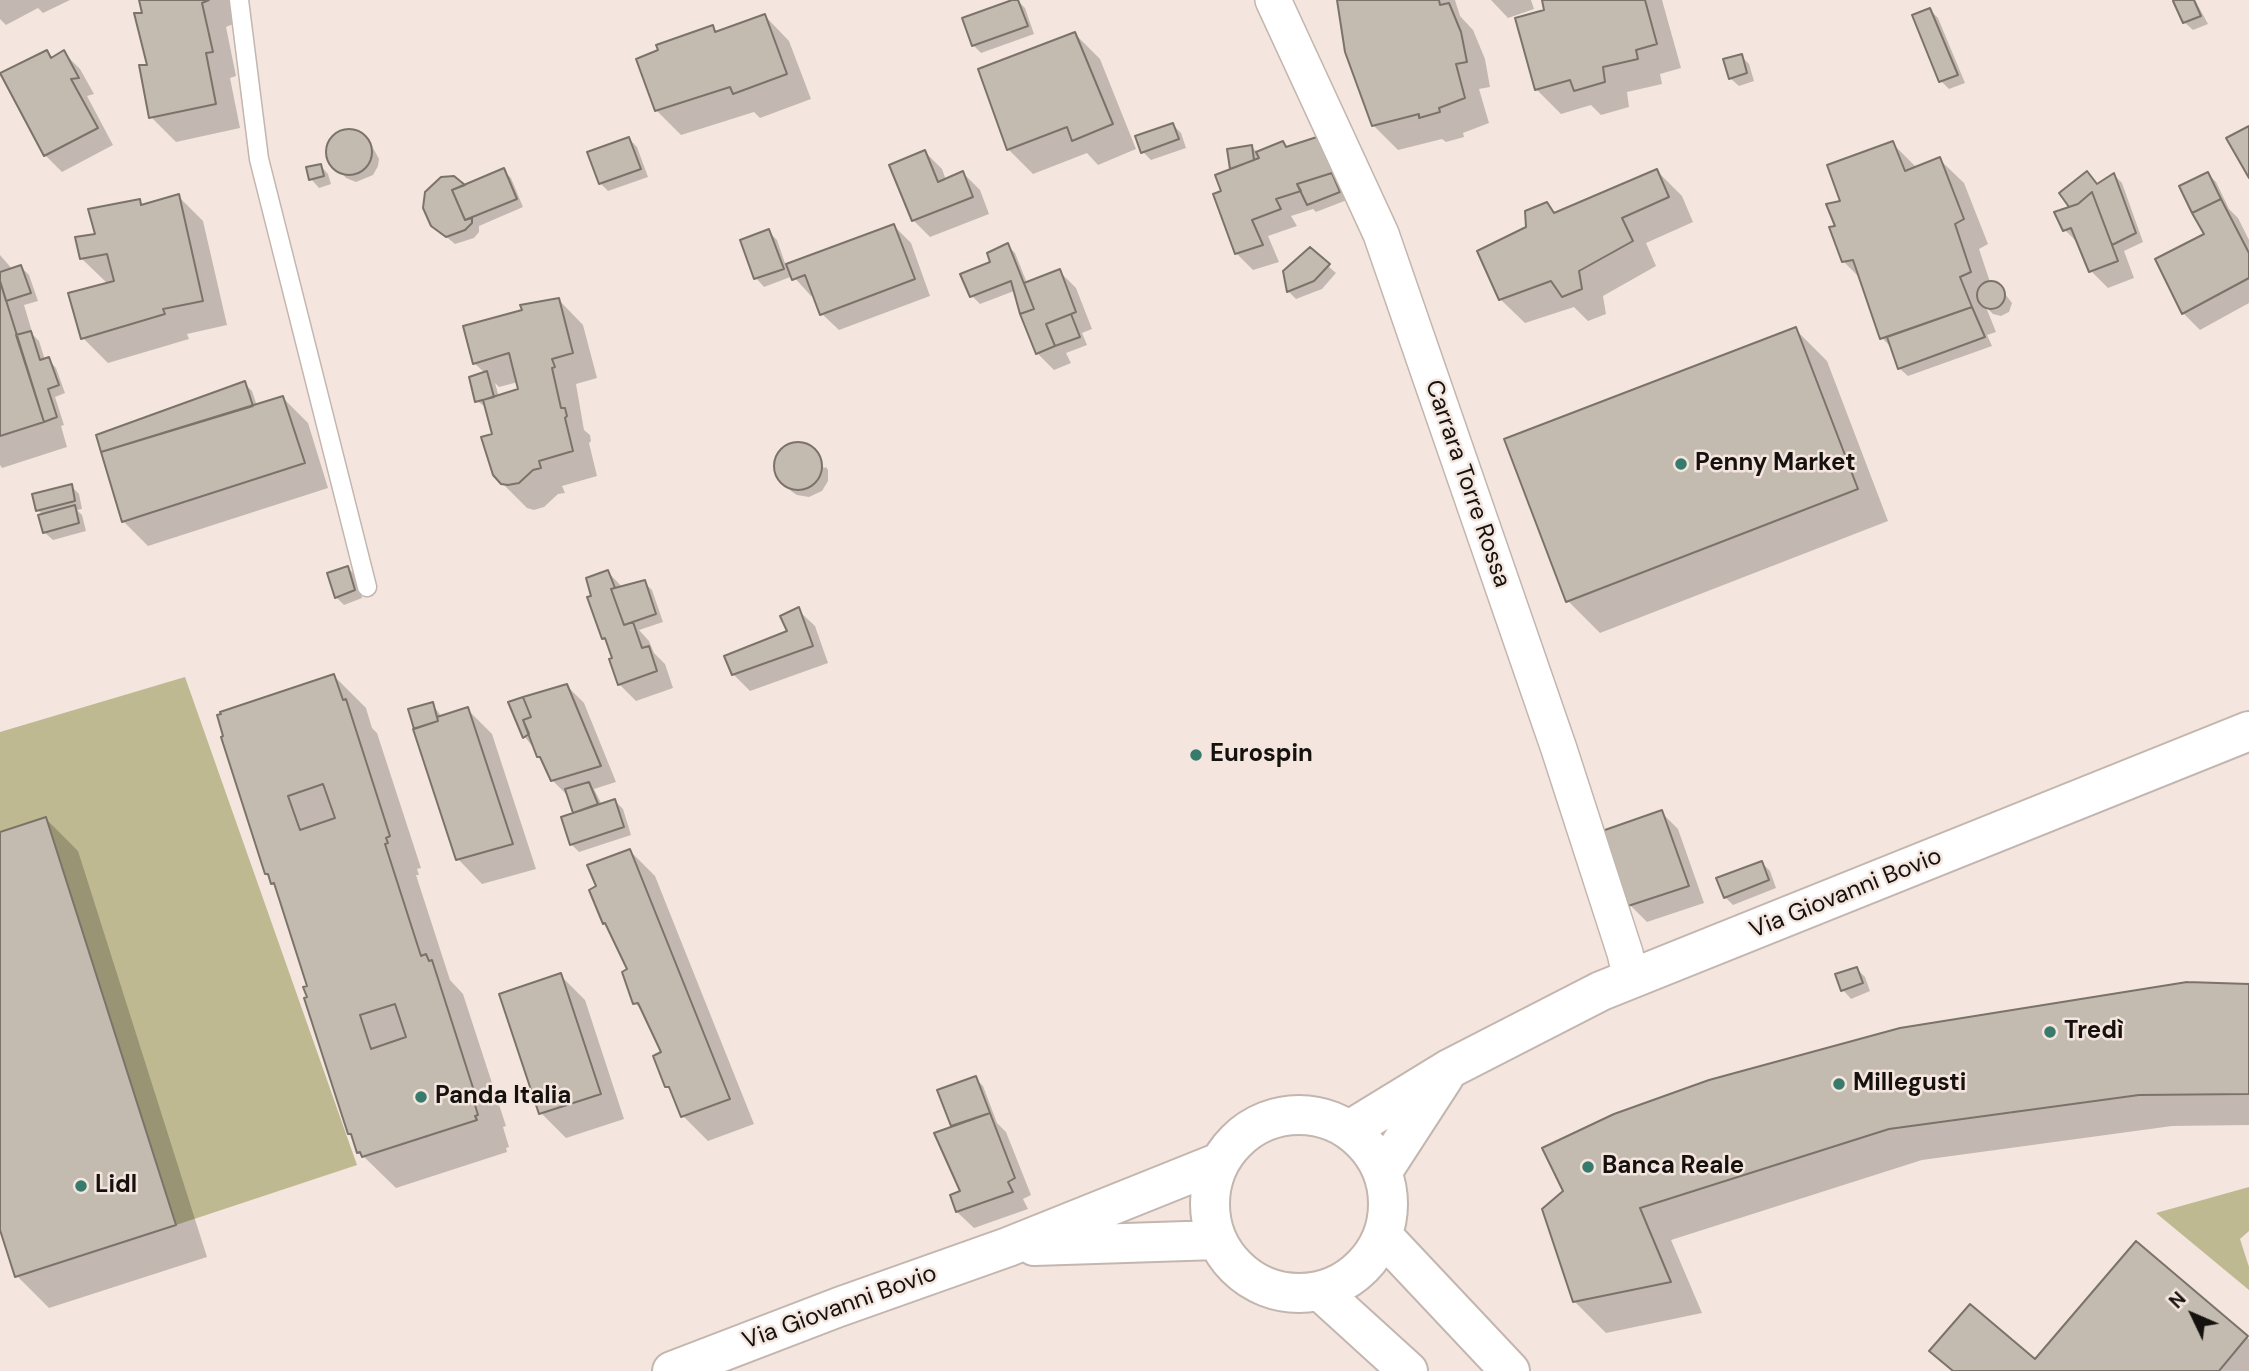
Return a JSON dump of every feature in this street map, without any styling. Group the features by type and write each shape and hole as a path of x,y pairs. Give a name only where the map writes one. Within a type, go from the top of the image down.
{"main road":[{"name":"Via Giovanni Bovio","path":"1351,1129 1449,1069 1616,985 2249,731"},
{"name":"Via Giovanni Bovio","path":"1383,1171 1449,1069"},
{"name":"Via Giovanni Bovio","path":"1293,1114 1323,1117 1351,1129 1370,1147 1383,1171 1389,1192 1389,1214 1383,1236 1368,1261 1346,1280 1320,1291 1289,1293 1259,1284 1234,1265 1217,1240 1211,1221 1209,1200 1220,1162 1238,1138 1264,1121 1293,1114"},
{"name":"Via Giovanni Bovio","path":"672,1371 839,1307 1008,1247 1220,1162"},
{"path":"1383,1236 1510,1371"},
{"name":"Via Giovanni Bovio","path":"1008,1247 1217,1240"},
{"path":"1320,1291 1408,1371"}],"street":[{"name":"Carrara Torre Rossa","path":"1273,0 1381,234 1559,749 1625,953 1616,985"}],"lane":[{"path":"239,0 258,159 368,587"}],"shaded area":[{"path":"185,677 357,1165 176,1225 46,817 0,832 0,732"},
{"path":"2249,1187 2249,1231 2240,1239 2249,1267 2249,1290 2156,1213"}],"building":[{"path":"139,0 209,0 202,3 213,52 206,53 216,104 149,118 139,65 147,65 134,13 142,13"},
{"path":"1018,0 1028,26 972,46 962,18"},
{"path":"1337,0 1439,0 1440,5 1449,3 1461,32 1467,62 1456,64 1465,98 1439,108 1440,112 1419,118 1419,114 1372,126 1345,52"},
{"path":"1542,0 1645,0 1657,44 1636,50 1638,59 1603,67 1605,82 1574,91 1570,80 1535,90 1515,18 1544,10"},
{"path":"2194,0 2201,16 2183,23 2173,1"},
{"path":"1930,8 1958,75 1939,82 1912,15"},
{"path":"765,14 787,74 733,94 730,87 655,111 636,59 658,50 656,45 713,25 715,32"},
{"path":"1075,32 1113,124 1072,141 1067,127 1007,150 978,69"},
{"path":"47,50 51,58 64,50 79,78 71,79 98,128 44,156 0,73"},
{"path":"1742,54 1747,73 1729,79 1723,59"},
{"path":"1173,123 1179,139 1141,153 1135,136"},
{"path":"2249,126 2249,178 2226,138"},
{"path":"349,129 365,136 372,152 365,168 349,175 333,168 326,152 333,136"},
{"path":"1320,136 1335,172 1297,184 1301,191 1276,199 1281,209 1252,220 1263,245 1235,254 1213,194 1221,191 1215,175 1259,158 1256,152 1283,141 1286,147"},
{"path":"629,137 641,169 599,184 587,152"},
{"path":"1893,141 1905,171 1940,157 1964,219 1955,224 1971,272 1960,277 1972,307 1880,339 1853,260 1842,262 1829,227 1835,226 1826,204 1840,201 1827,165"},
{"path":"1252,145 1254,160 1230,169 1227,149"},
{"path":"925,150 938,182 963,171 973,197 912,221 889,165"},
{"path":"321,164 324,176 309,180 306,167"},
{"path":"504,168 517,199 465,220 452,190"},
{"path":"1657,169 1669,197 1622,218 1633,241 1579,271 1582,289 1562,297 1551,281 1499,300 1477,251 1526,227 1525,211 1547,202 1554,213"},
{"path":"2087,171 2097,184 2114,173 2136,233 2112,245 2092,192 2078,204 2069,207 2059,193"},
{"path":"2208,172 2221,199 2192,213 2179,186"},
{"path":"1332,173 1340,192 1307,205 1297,184"},
{"path":"454,176 465,185 452,190 465,220 472,218 472,223 465,230 446,237 431,226 423,208 425,192 441,177"},
{"path":"2092,192 2118,261 2089,272 2071,228 2063,231 2054,212 2078,204"},
{"path":"179,194 203,301 163,309 165,314 81,339 68,293 114,281 107,254 80,259 75,237 95,234 88,209 140,199 141,205"},
{"path":"2221,199 2249,253 2249,278 2182,314 2155,259 2204,234 2192,213"},
{"path":"894,224 915,279 820,315 805,275 792,280 786,264"},
{"path":"769,229 784,269 754,279 740,240"},
{"path":"1008,243 1034,309 1020,314 1011,281 970,297 960,274 990,262 987,253"},
{"path":"1310,247 1330,264 1314,281 1287,292 1283,271"},
{"path":"21,265 31,293 6,301 0,272"},
{"path":"1060,269 1076,312 1046,324 1055,346 1036,354 1020,314 1034,309 1024,283"},
{"path":"0,281 44,422 0,436"},
{"path":"1991,281 2001,285 2005,295 2001,305 1991,309 1981,305 1977,295 1981,285"},
{"path":"559,298 573,353 552,359 555,367 552,368 561,408 565,408 573,451 539,461 541,468 533,470 519,483 501,484 493,475 481,437 492,434 483,400 518,389 509,353 473,364 463,326 522,310 520,305"},
{"path":"1972,307 1985,337 1898,369 1887,337"},
{"path":"1071,314 1080,337 1055,346 1046,324"},
{"name":"Penny Market","path":"1796,327 1858,489 1566,602 1504,439"},
{"path":"31,331 40,360 49,357 59,385 48,389 57,417 44,422 16,335"},
{"path":"487,371 494,397 475,402 469,377"},
{"path":"245,381 253,406 101,452 96,435"},
{"path":"283,396 305,463 122,522 101,452"},
{"path":"798,442 815,449 822,466 815,483 798,490 781,483 774,466 781,449"},
{"path":"72,484 75,501 36,511 32,494"},
{"path":"75,505 79,523 43,533 38,515"},
{"path":"348,566 355,590 335,598 327,573"},
{"path":"608,570 615,588 611,589 624,625 633,622 642,648 649,646 657,671 618,685 605,638 602,639 587,597 591,596 586,578"},
{"path":"645,580 656,614 624,625 611,589"},
{"path":"799,607 813,646 732,675 724,656 787,631 780,616"},
{"path":"334,674 343,700 346,699 390,836 386,838 388,843 385,844 421,956 426,954 429,961 432,960 475,1094 472,1095 477,1120 362,1157 360,1152 357,1153 351,1134 348,1134 304,998 307,997 303,987 307,986 274,883 271,884 268,874 265,874 221,737 223,736 217,715 221,714 220,712","holes":["323,784 335,818 300,830 288,796","395,1004 406,1037 371,1049 360,1015"]},
{"path":"567,684 601,766 551,781 540,757 537,757 523,720 531,717 523,697"},
{"path":"523,697 531,717 523,720 529,734 523,738 508,702"},
{"path":"433,702 438,721 414,729 408,709"},
{"path":"468,707 513,844 456,860 413,729 438,721 437,717"},
{"path":"589,782 598,804 573,813 565,789"},
{"path":"615,799 624,827 570,845 561,817"},
{"path":"1662,810 1689,886 1628,906 1602,831"},
{"path":"46,817 176,1225 15,1277 0,1230 0,832"},
{"path":"630,849 730,1099 681,1117 653,1056 661,1052 638,1003 633,1004 622,972 627,969 605,923 603,924 589,890 596,886 587,865"},
{"path":"1762,861 1769,880 1724,898 1716,878"},
{"path":"1857,967 1863,983 1841,991 1835,974"},
{"path":"561,973 601,1094 539,1114 499,994"},
{"path":"2187,982 2249,984 2249,1094 2139,1095 1889,1129 1640,1208 1671,1282 1573,1302 1542,1209 1563,1191 1542,1148 1614,1114 1709,1080 1900,1028"},
{"path":"976,1076 990,1113 951,1126 937,1090"},
{"path":"990,1113 1015,1178 1008,1182 1013,1192 956,1212 950,1195 960,1191 934,1133"},
{"path":"2136,1241 2248,1336 2219,1371 1953,1371 1929,1351 1970,1304 2035,1359"}],"place":[{"name":"Penny Market","path":"1681,464"},
{"name":"Eurospin","path":"1196,755"},
{"name":"Tredì","path":"2050,1032"},
{"name":"Millegusti","path":"1839,1084"},
{"name":"Panda Italia","path":"421,1097"},
{"name":"Banca Reale","path":"1588,1167"},
{"name":"Lidl","path":"81,1186"}]}
